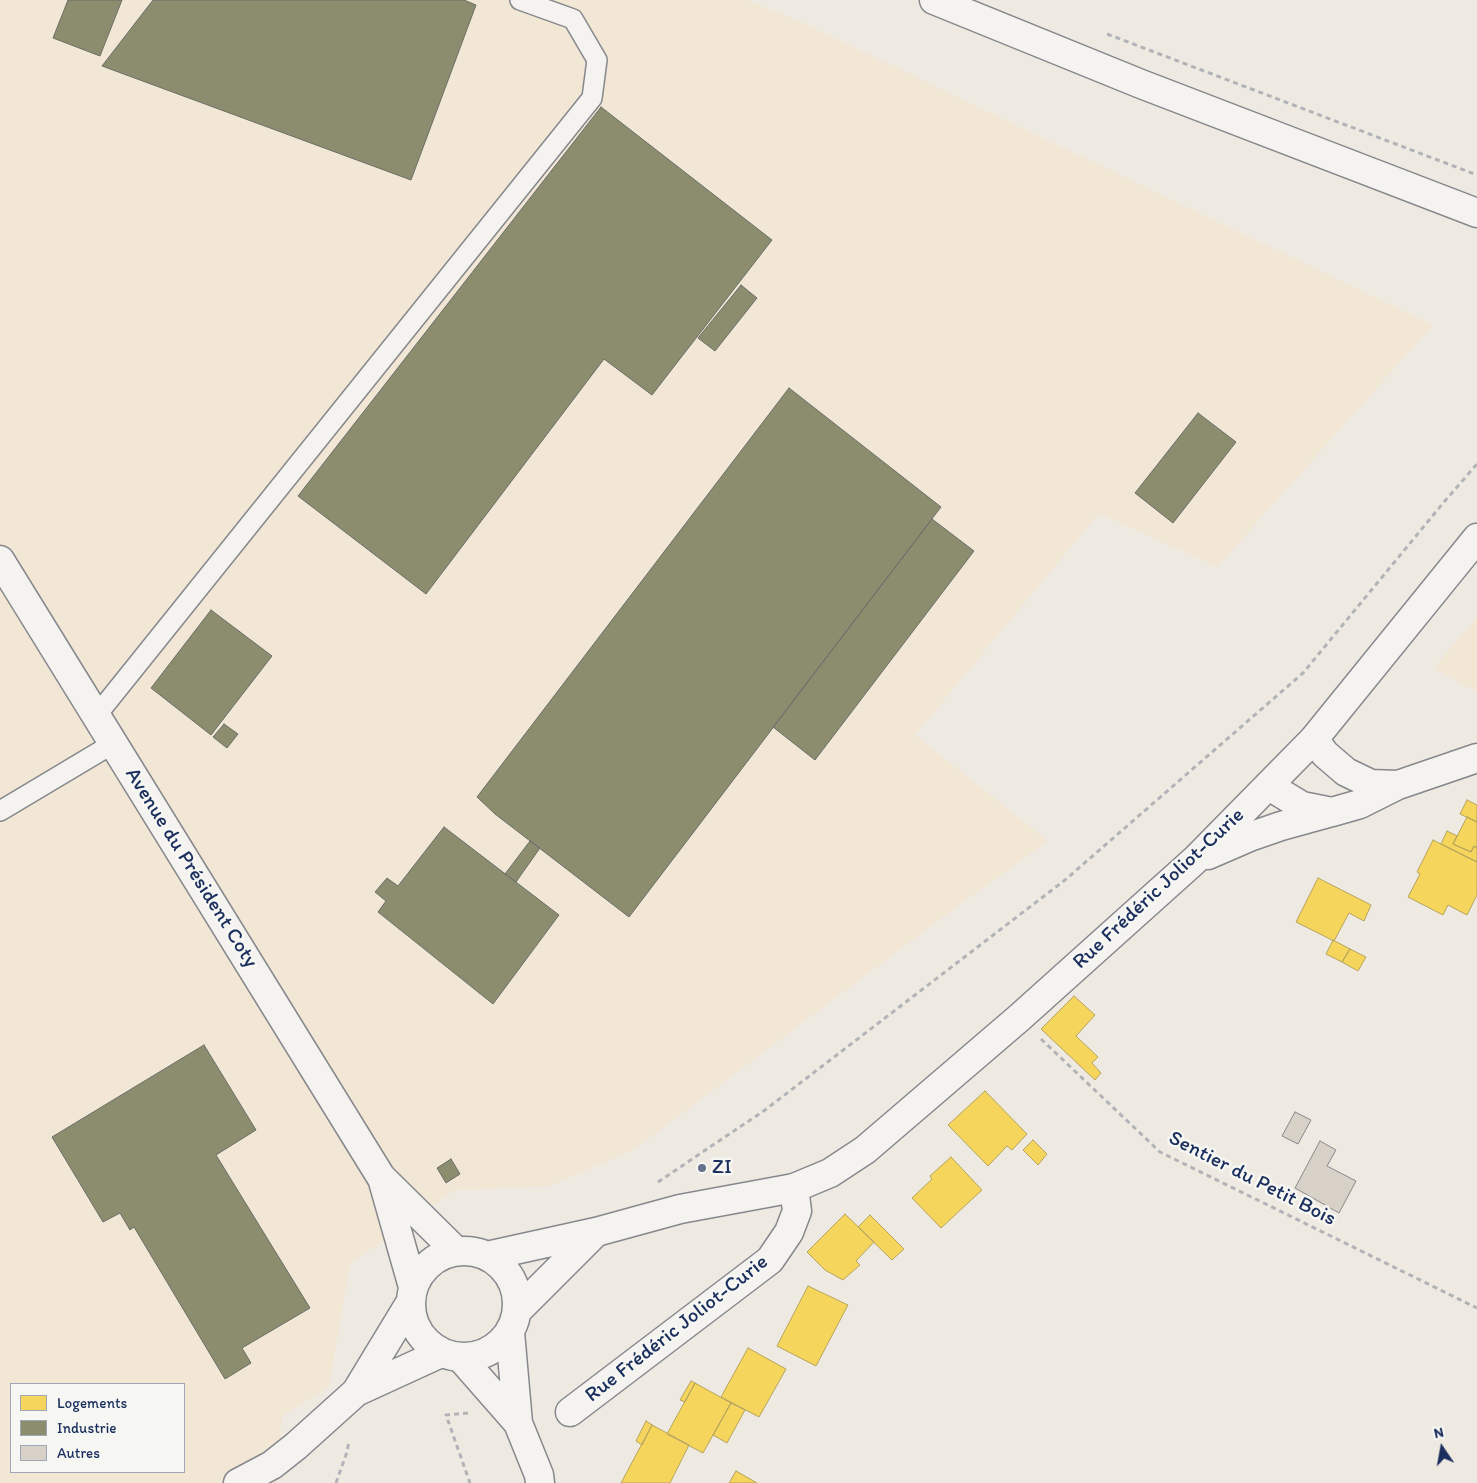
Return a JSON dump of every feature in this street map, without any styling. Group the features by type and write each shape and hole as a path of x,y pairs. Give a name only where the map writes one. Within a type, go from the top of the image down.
{"street":[{"path":"934,0 1141,84 1477,213"},
{"name":"Rue Frédéric Joliot-Curie","path":"487,1256 596,1232 680,1209 794,1188 830,1173 865,1150 1019,1018 1195,860 1269,786 1314,739 1477,538"},
{"name":"Avenue du Président Coty","path":"0,560 381,1176 456,1251"},
{"path":"1314,739 1325,754 1346,772 1371,784 1398,785"},
{"path":"1195,860 1281,826 1360,804 1398,785 1477,758"},
{"path":"1269,786 1302,806 1332,812"},
{"name":"Avenue du Président Coty","path":"381,1176 411,1295"},
{"name":"Rue Frédéric Joliot-Curie","path":"570,1412 770,1260 789,1232 797,1211 794,1188"},
{"name":"Rue Frédéric Joliot-Curie","path":"514,1321 596,1232"},
{"path":"238,1483 272,1465 356,1392 411,1295 419,1274 442,1255 456,1251 472,1251 487,1256 501,1265 511,1278 517,1293 514,1321 512,1417"},
{"path":"411,1295 412,1318 418,1332 428,1345 451,1356 512,1417 540,1483"},
{"path":"356,1392 451,1356 476,1357 489,1352 501,1343 514,1321"}],"lane":[{"path":"96,716 592,98 597,60 573,19 520,0"},
{"path":"0,811 114,743"}],"path":[{"path":"1099,31 1477,175"},
{"path":"656,1183 765,1110 1065,880 1303,673 1477,464"},
{"name":"Sentier du Petit Bois","path":"1019,1018 1160,1152 1477,1308"},
{"path":"470,1483 446,1415 512,1417"}],"shaded area":[{"path":"0,0 747,0 799,21 1433,325 1217,567 1099,513 915,735 1048,841 951,911 635,1149 550,1186 455,1190 350,1264 329,1387 282,1416 277,1483 0,1483"},
{"path":"1477,617 1477,692 1434,668"}],"building: Logements":[{"path":"1467,800 1477,805 1477,822 1460,814"},
{"path":"1467,817 1477,822 1477,848 1474,846 1471,852 1453,844"},
{"path":"1447,831 1457,836 1453,844 1471,852 1474,846 1477,848 1477,862 1441,844"},
{"path":"1433,840 1477,862 1477,895 1467,915 1448,905 1443,915 1408,897 1420,874 1417,872"},
{"path":"1318,878 1371,905 1364,921 1349,913 1334,941 1296,922"},
{"path":"1333,940 1350,949 1342,962 1326,954"},
{"path":"1350,949 1366,957 1358,971 1342,962"},
{"path":"1074,996 1095,1015 1076,1036 1098,1057 1092,1063 1101,1073 1095,1080 1041,1029"},
{"path":"985,1091 1027,1134 1012,1150 1007,1146 988,1166 948,1125"},
{"path":"1033,1140 1047,1154 1038,1165 1023,1150"},
{"path":"951,1157 982,1190 941,1228 912,1198 932,1179 930,1176"},
{"path":"845,1214 874,1242 856,1261 860,1265 843,1280 825,1270 807,1252"},
{"path":"870,1215 904,1249 892,1260 858,1227"},
{"path":"808,1286 848,1305 816,1366 777,1346"},
{"path":"748,1348 786,1369 759,1417 721,1397"},
{"path":"691,1381 695,1383 685,1402 680,1400"},
{"path":"695,1383 731,1403 703,1453 667,1434"},
{"path":"731,1403 745,1410 727,1443 713,1435"},
{"path":"646,1421 652,1425 642,1445 636,1441"},
{"path":"652,1425 689,1445 670,1483 621,1483"},
{"path":"736,1471 757,1483 729,1483"}],"building: Industrie":[{"path":"68,0 122,0 100,56 53,38"},
{"path":"153,0 464,0 476,5 411,180 102,66"},
{"path":"601,107 772,240 652,395 604,359 426,594 298,496"},
{"path":"741,285 757,298 715,351 698,338"},
{"path":"789,388 941,507 629,917 495,814 477,797"},
{"path":"1198,413 1236,442 1173,523 1135,493"},
{"path":"932,519 974,551 815,760 773,727"},
{"path":"211,610 272,656 211,735 151,688"},
{"path":"224,724 238,734 227,748 213,737"},
{"path":"444,827 559,915 493,1004 378,912 386,901 375,892 387,878 398,886"},
{"path":"530,841 540,848 516,882 505,874"},
{"path":"204,1045 256,1130 216,1155 310,1308 242,1348 251,1363 225,1379 134,1227 130,1230 120,1213 103,1222 52,1137"},
{"path":"451,1159 460,1174 446,1183 437,1168"}],"building: Autres":[{"path":"1295,1112 1311,1120 1298,1144 1282,1136"},
{"path":"1320,1141 1336,1150 1327,1166 1356,1181 1339,1213 1295,1188"}],"place":[{"name":"ZI","path":"702,1168"}]}
